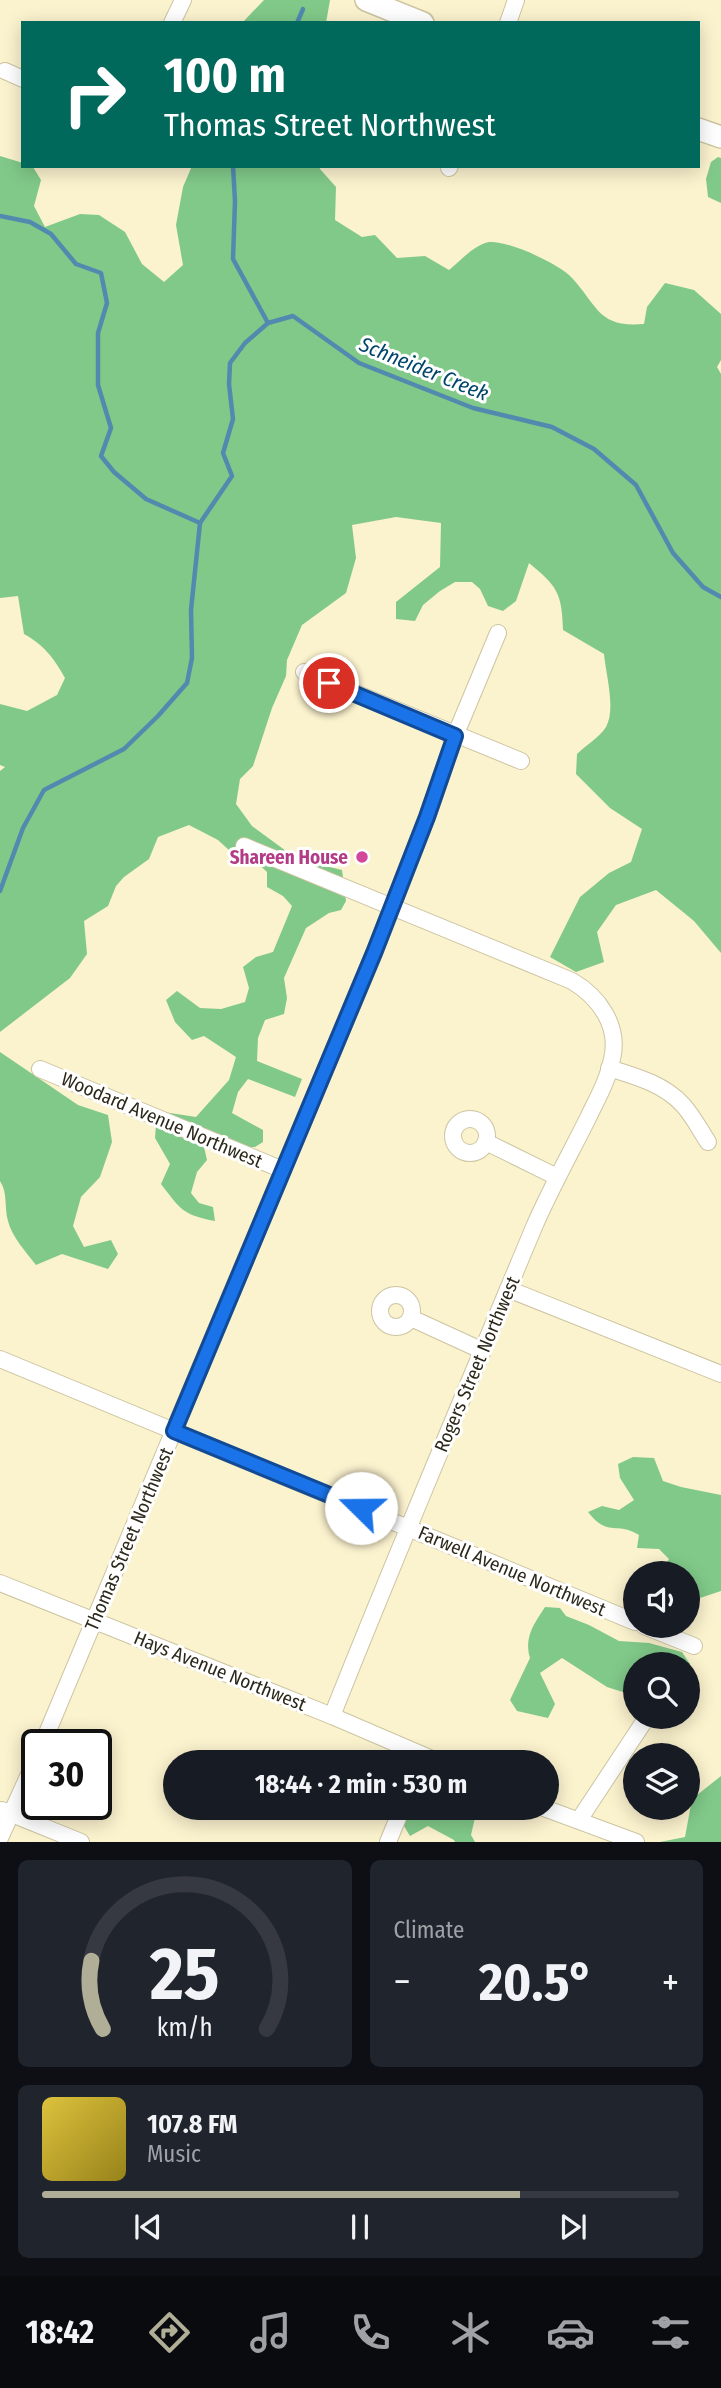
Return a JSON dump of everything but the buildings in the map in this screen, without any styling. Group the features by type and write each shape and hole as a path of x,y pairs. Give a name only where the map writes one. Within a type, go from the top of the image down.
{"street":[{"path":"173,21 183,0"},
{"path":"366,0 418,21"},
{"path":"509,21 516,0"},
{"path":"5,71 21,78"},
{"path":"700,129 721,137"},
{"name":"Thomas Street Northwest","path":"49,1729 392,907 455,736 498,633"},
{"path":"304,672 521,761"},
{"path":"244,846 392,907"},
{"name":"Rogers Street Northwest","path":"332,1716 508,1289 557,1177 600,1092 612,1059 611,1025 606,1013 585,989 572,981 392,907"},
{"path":"609,1068 641,1077 671,1094 685,1106 708,1142"},
{"name":"Woodard Avenue Northwest","path":"40,1069 283,1170"},
{"path":"486,1142 557,1177"},
{"path":"508,1289 721,1374"},
{"path":"411,1318 483,1351"},
{"name":"Farwell Avenue Northwest","path":"0,1359 623,1617"},
{"name":"Hays Avenue Northwest","path":"0,1583 332,1716 402,1750"},
{"path":"674,1638 694,1646"},
{"path":"579,1820 639,1729"},
{"path":"0,1838 5,1811 21,1794"},
{"path":"5,1811 81,1842"},
{"path":"559,1813 636,1842"},
{"path":"388,1842 397,1820"}],"green space":[{"path":"264,0 330,0 326,21 244,21"},
{"path":"0,156 21,162 21,168 34,168 41,180 34,206 45,227 80,214 99,215 125,232 142,264 164,282 183,265 176,225 183,187 191,168 320,168 336,187 335,220 362,237 375,235 397,258 425,256 449,270 478,246 489,242 508,245 533,254 566,272 600,313 608,319 629,324 644,324 647,307 665,283 694,290 721,314 721,360 717,367 721,374 721,953 694,921 656,890 616,905 597,932 604,962 576,972 550,957 580,897 609,873 631,862 642,829 610,808 576,774 577,754 600,734 609,720 610,702 604,654 563,630 556,591 529,563 516,601 503,611 488,606 480,589 472,582 455,582 423,605 415,621 396,619 396,602 440,567 441,523 396,517 352,525 356,558 346,593 302,625 287,660 286,676 272,708 253,766 240,779 236,804 252,826 297,859 342,870 346,901 341,910 329,913 306,928 284,978 287,998 284,1014 265,1020 258,1038 257,1061 302,1079 295,1097 248,1079 238,1092 232,1113 263,1130 263,1142 255,1147 204,1147 207,1160 197,1172 191,1193 199,1203 213,1207 215,1221 189,1214 173,1200 161,1184 170,1164 155,1138 157,1111 196,1117 229,1080 236,1057 204,1036 192,1040 175,1022 166,1000 177,991 200,1008 221,1009 245,1002 249,988 243,967 256,957 273,952 292,906 283,896 267,887 267,872 251,857 230,851 218,840 189,825 158,837 149,859 116,886 108,906 84,921 87,954 70,978 0,1032 0,771 5,767 0,765 0,704 27,711 57,695 65,678 48,653 24,634 18,596 0,598"},
{"path":"721,158 721,203 708,197 706,179 711,162"},
{"path":"0,1052 78,1105 108,1115 112,1142 100,1177 81,1197 73,1226 84,1247 111,1240 118,1254 108,1269 62,1254 36,1265 10,1227 0,1181"},
{"path":"633,1457 654,1458 663,1481 721,1495 721,1591 700,1598 700,1561 668,1561 669,1559 659,1549 637,1548 639,1535 625,1529 601,1525 588,1512 602,1506 619,1510 634,1500 620,1478 618,1464"},
{"path":"545,1607 560,1608 566,1616 619,1641 649,1643 682,1652 623,1652 623,1692 607,1687 562,1658 540,1673 555,1704 548,1718 517,1711 510,1700 530,1658 528,1644 537,1619"},
{"path":"721,1776 721,1842 660,1842 685,1837 688,1820 700,1820 700,1793"},
{"path":"405,1820 474,1820 471,1835 475,1842 455,1842 428,1826 410,1836 404,1826"}],"waterway":[{"path":"298,21 303,9"},
{"path":"233,168 233,259 268,323"},
{"path":"0,216 30,222 51,234 76,264 101,273 107,303 98,333 98,385 111,428 101,456 114,472 146,499 200,523"},
{"name":"Schneider Creek","path":"0,891 23,828 44,790 124,749 187,683 192,658 191,610 200,523 232,476 223,453 233,419 229,384 230,363 245,343 268,323 293,316 359,363 473,408 552,427 594,449 636,485 673,553 703,587 721,597"}],"place":[{"name":"Shareen House","path":"362,857"}],"route":[{"path":"329,683 455,736 374,953 174,1431 361,1508"}]}
